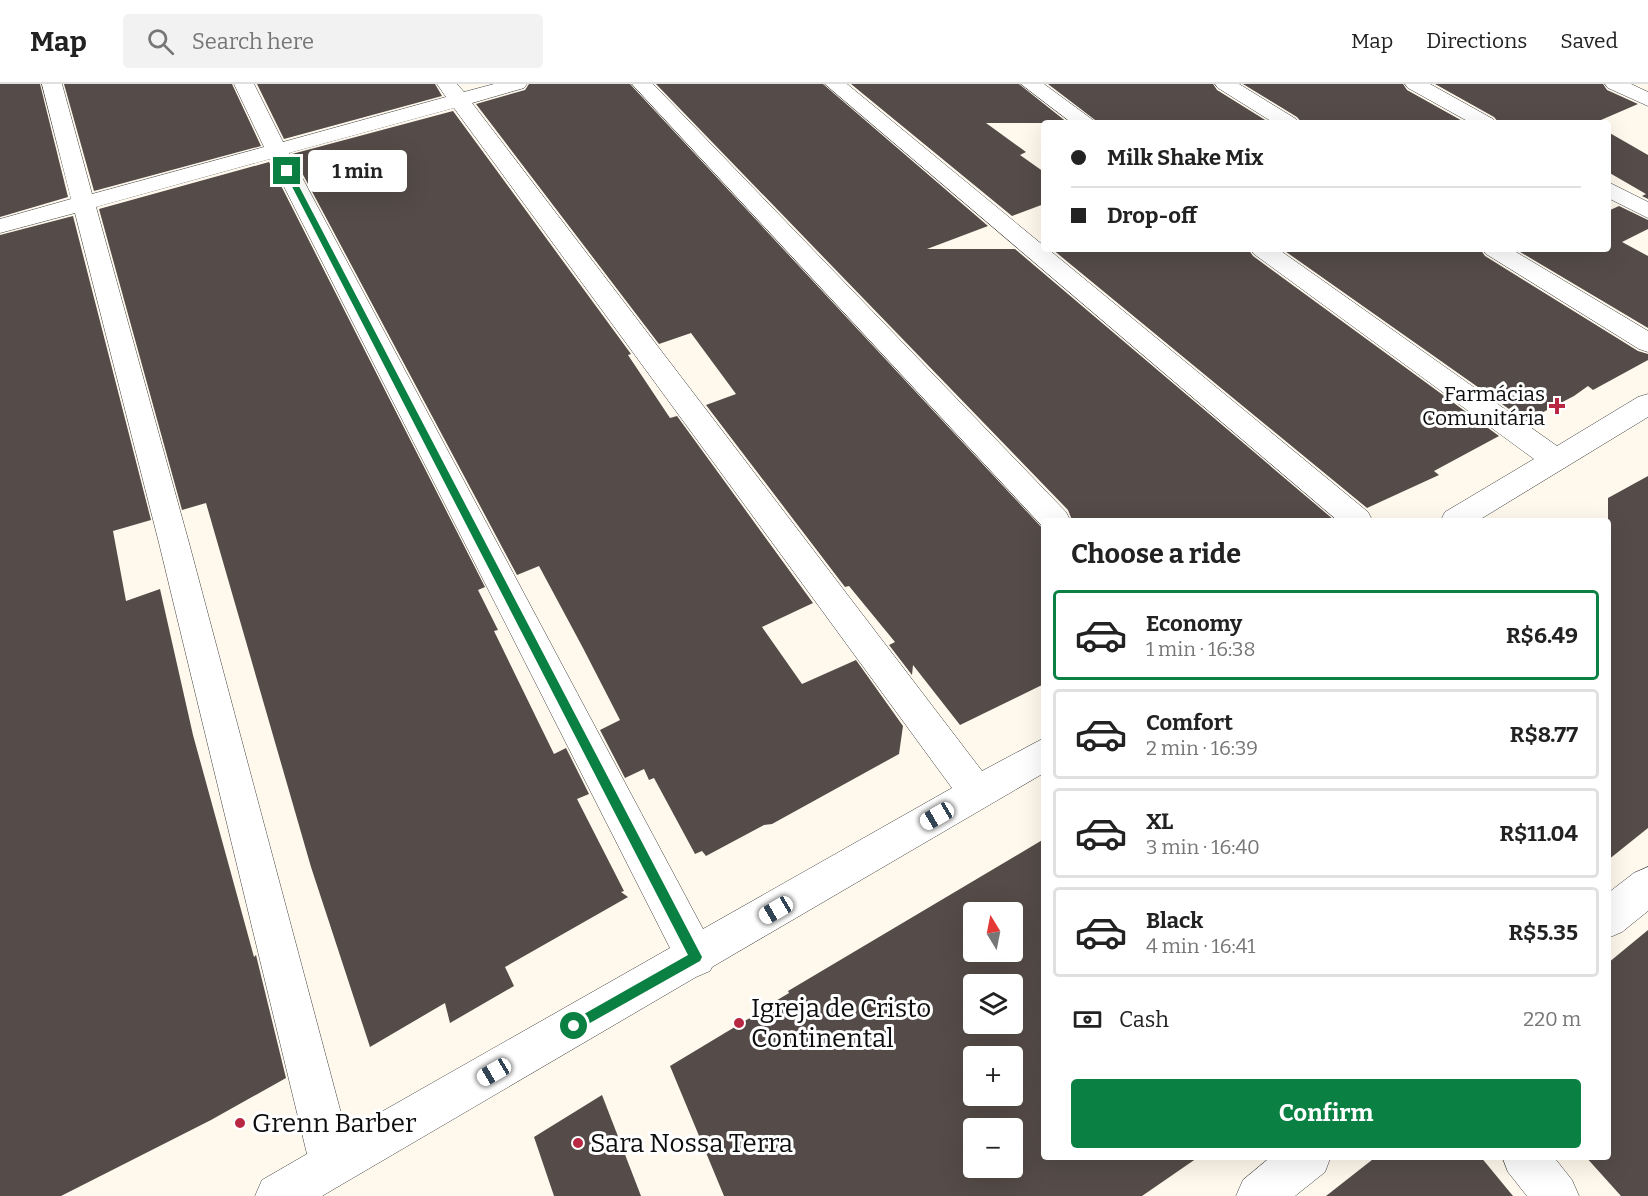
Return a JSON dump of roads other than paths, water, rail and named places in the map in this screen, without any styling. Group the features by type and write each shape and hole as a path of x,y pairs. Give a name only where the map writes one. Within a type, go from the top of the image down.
{"street":[{"path":"52,84 174,543 332,1165"},
{"path":"244,84 276,150 696,957"},
{"path":"0,226 276,150 453,92 517,84"},
{"path":"642,84 1054,518"},
{"path":"835,84 1355,518"},
{"path":"1031,84 1082,120"},
{"path":"1225,84 1283,120"},
{"path":"1415,84 1481,120"},
{"path":"1615,84 1648,100"},
{"path":"453,92 977,793"},
{"path":"1611,191 1648,211"},
{"path":"1266,252 1556,460"},
{"path":"1499,252 1648,343"},
{"path":"1459,518 1648,404"},
{"path":"278,1196 696,957 1041,756"},
{"path":"1611,916 1648,886"},
{"path":"1259,1196 1304,1160"},
{"path":"1527,1160 1556,1196"}],"place":[{"name":"Farmácias Comunitária","path":"1557,406"},
{"name":"Igreja de Cristo Continental","path":"739,1023"},
{"name":"Grenn Barber","path":"240,1123"},
{"name":"Sara Nossa Terra","path":"578,1143"}]}
